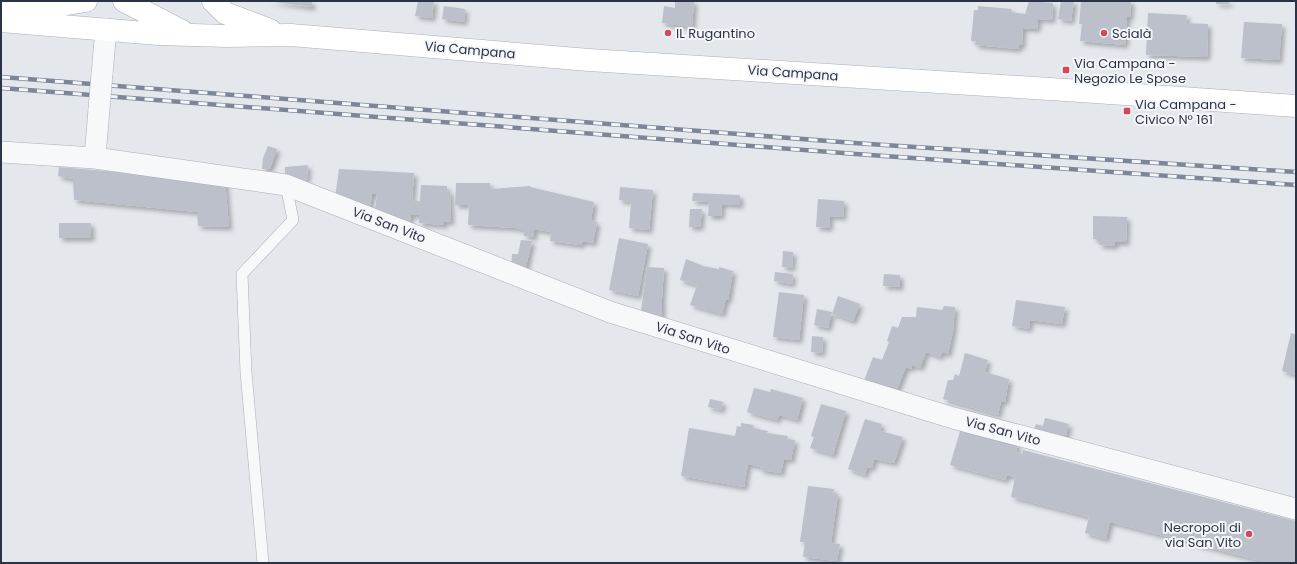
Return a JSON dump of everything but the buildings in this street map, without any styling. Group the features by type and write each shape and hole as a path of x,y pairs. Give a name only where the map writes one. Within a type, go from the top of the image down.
{"street":[{"path":"1,10 54,6 86,1"},
{"path":"124,1 190,35"},
{"name":"Via Campana","path":"213,1 225,12 240,19 291,35"},
{"name":"Via Campana","path":"1,21 106,30 190,35 291,35 589,60 1296,106"},
{"path":"95,158 106,30"},
{"name":"Via San Vito","path":"1,152 95,158 286,185 610,312 952,418 1296,509"}],"lane":[{"path":"262,563 246,372 242,274 293,220 286,185"}],"railway":[{"path":"1,77 854,143 1296,172"},
{"path":"1,88 856,154 1296,185"}],"place":[{"name":"IL Rugantino","path":"668,33"},
{"name":"Scialà","path":"1104,33"},
{"name":"Via Campana - Negozio Le Spose","path":"1066,70"},
{"name":"Via Campana - Civico N° 161","path":"1127,111"},
{"name":"Necropoli di via San Vito","path":"1249,534"}]}
